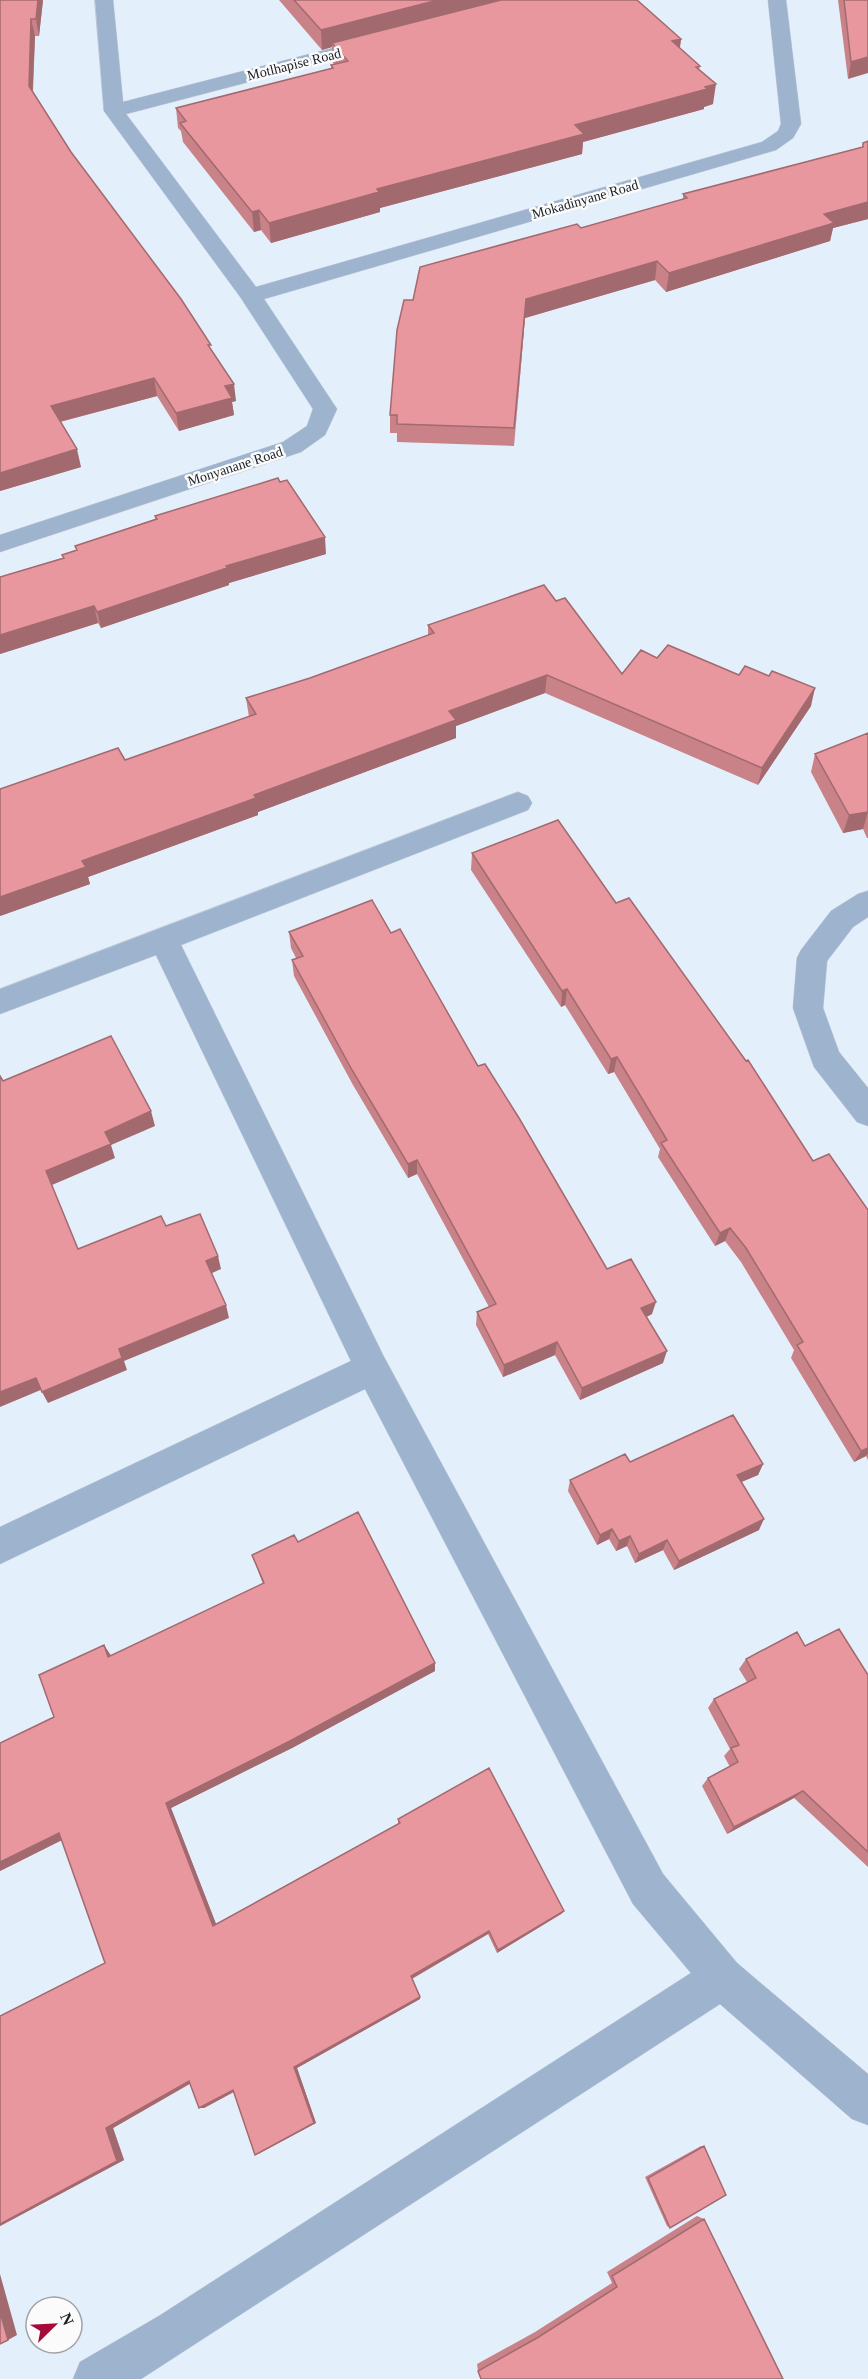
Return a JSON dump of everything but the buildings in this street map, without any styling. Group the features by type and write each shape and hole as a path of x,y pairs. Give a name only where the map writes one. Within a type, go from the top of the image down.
{"street":[{"path":"104,0 114,111 251,296"},
{"name":"Mokadinyane Road","path":"251,296 769,146 786,134 791,124 777,0"},
{"name":"Motlhapise Road","path":"114,111 397,38"},
{"name":"Monyanane Road","path":"0,544 292,447 317,430 325,409 251,296"},
{"path":"0,1002 518,803"},
{"path":"868,902 842,919 812,958 808,1008 825,1058 868,1112"},
{"path":"164,938 372,1368 648,1889 722,1978 868,2103"},
{"path":"0,1546 372,1368"},
{"path":"97,2379 175,2332 722,1978"}]}
